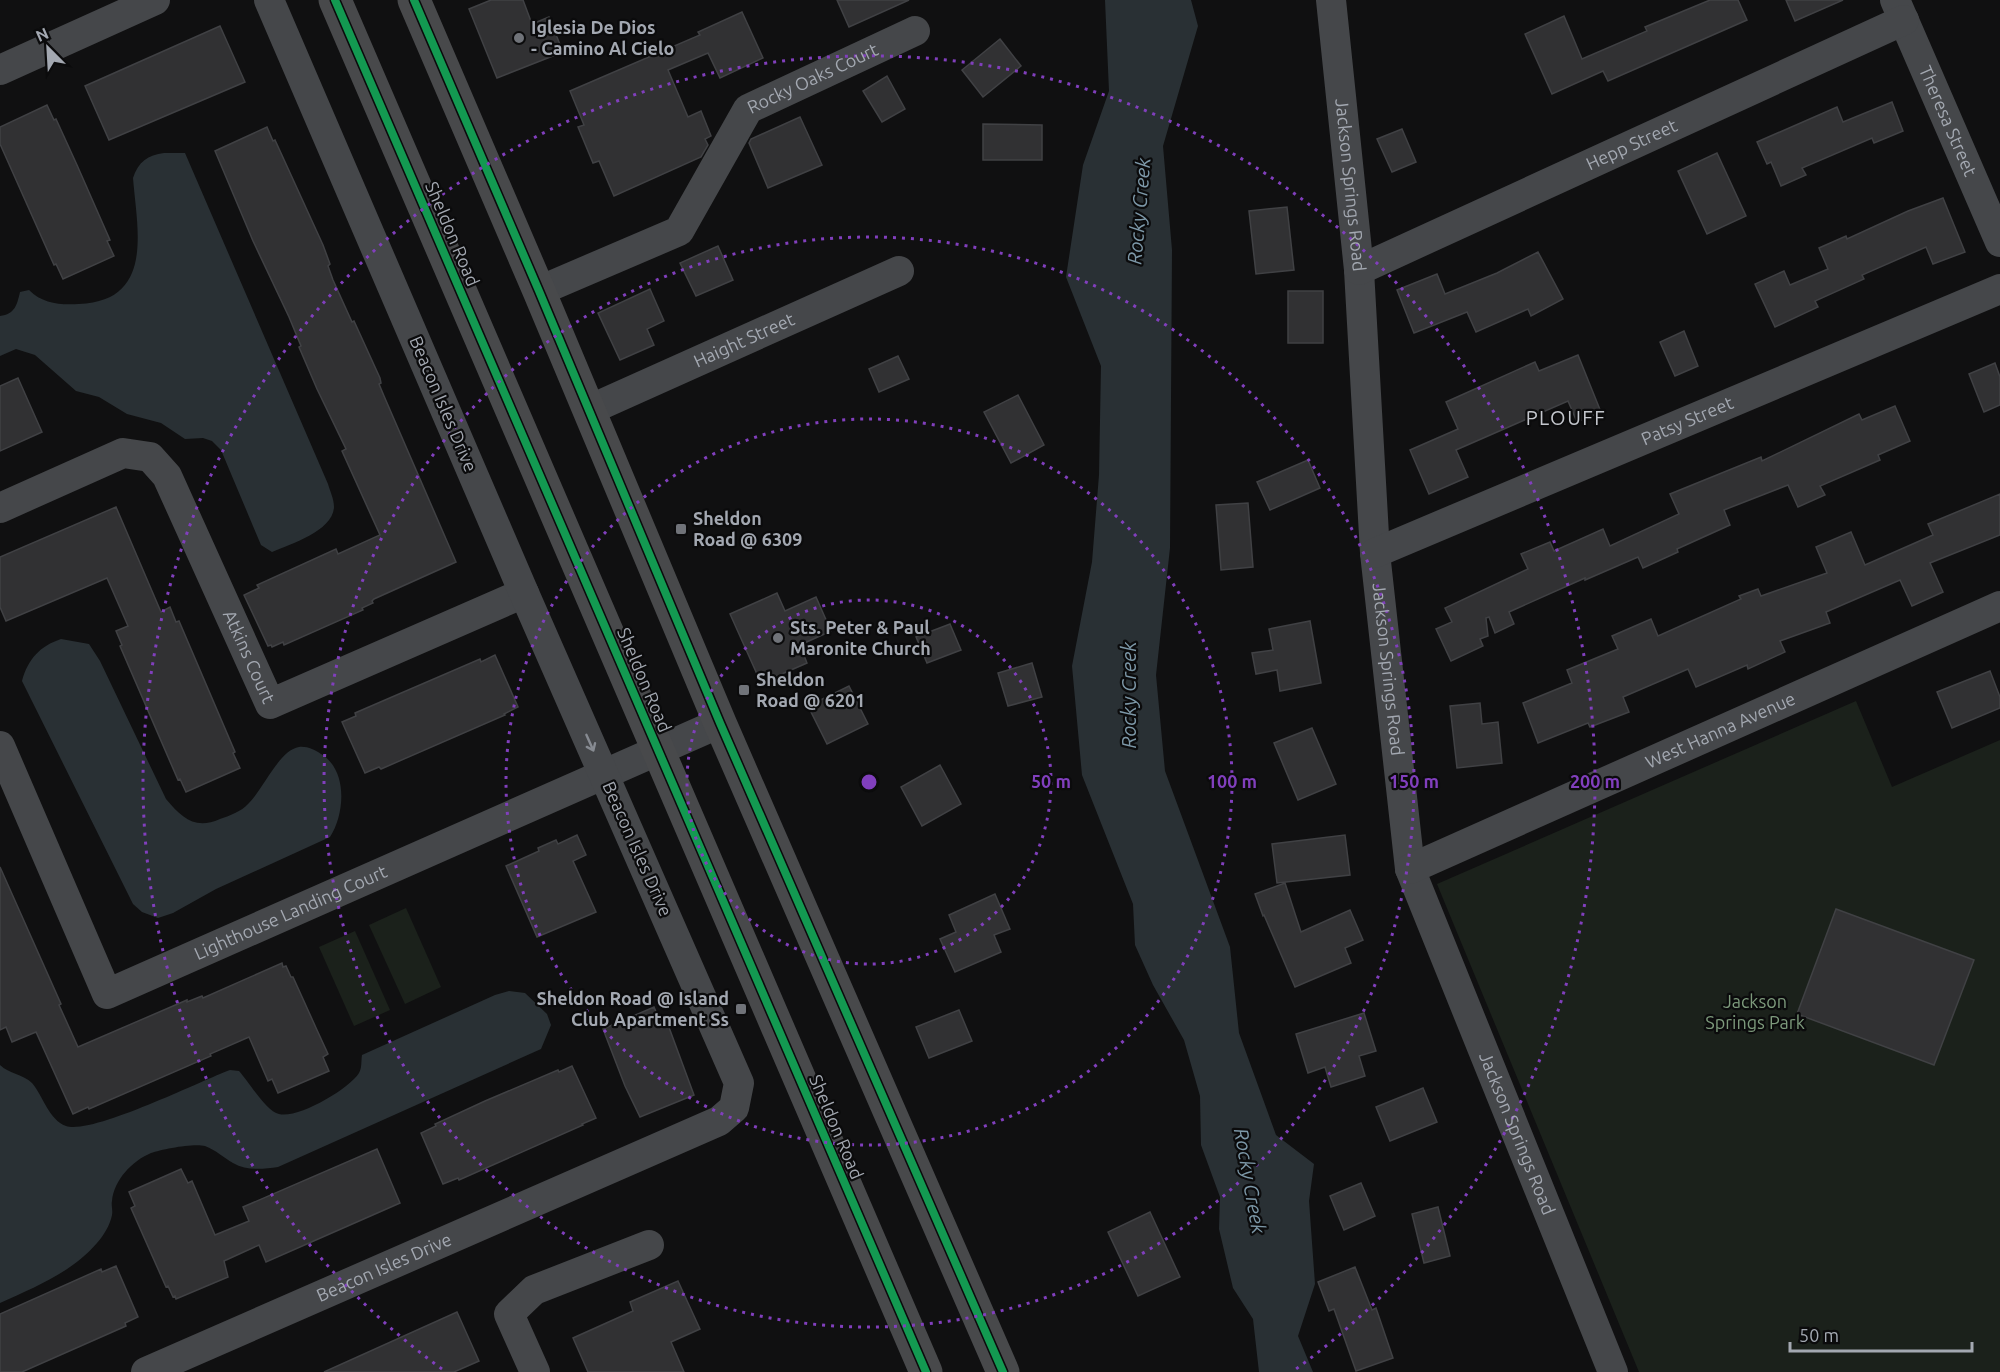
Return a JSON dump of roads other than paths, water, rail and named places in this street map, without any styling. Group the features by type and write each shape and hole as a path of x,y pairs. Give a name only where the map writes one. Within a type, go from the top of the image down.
{"main road":[{"name":"Sheldon Road","path":"335,0 926,1372"},
{"path":"414,0 720,723 1003,1372"}],"street":[{"path":"0,70 155,0"},
{"name":"Beacon Isles Drive","path":"146,1372 719,1121 734,1108 739,1083 524,593 269,0"},
{"name":"Jackson Springs Road","path":"1330,0 1359,270 1375,553 1410,869 1613,1372"},
{"name":"Hepp Street","path":"1359,270 1900,10"},
{"name":"Theresa Street","path":"1900,10 2000,242"},
{"name":"Rocky Oaks Court","path":"539,291 680,231 748,109 915,31"},
{"name":"Haight Street","path":"589,410 899,271"},
{"name":"Patsy Street","path":"1375,553 2000,289"},
{"name":"Atkins Court","path":"0,508 123,453 150,457 167,477 270,704 524,593"},
{"name":"West Hanna Avenue","path":"1410,869 2000,606"},
{"name":"Lighthouse Landing Court","path":"3,764 107,994 720,723"},
{"path":"535,1372 509,1314 534,1290 649,1245"}],"water":[{"name":"Rocky Creek","path":"1105,0 1191,0 1198,26 1163,146 1172,250 1170,548 1156,675 1165,771 1230,947 1239,1033 1276,1135 1314,1164 1309,1201 1315,1284 1298,1336 1313,1372 1259,1372 1253,1319 1233,1288 1219,1229 1220,1197 1201,1145 1200,1096 1184,1040 1153,985 1135,945 1133,904 1082,775 1072,666 1092,562 1099,475 1101,366 1066,277 1083,165 1109,91"},
{"path":"164,153 185,153 333,498 334,507 327,523 310,536 272,552 261,545 221,450 212,441 203,438 185,439 161,423 127,414 99,397 76,391 35,355 16,349 0,356 0,316 9,313 14,308 20,292 29,290 46,301 59,304 79,304 103,300 120,290 131,276 136,259 138,239 133,178 144,160"},
{"path":"61,639 89,644 100,661 166,799 184,817 196,823 203,823 239,811 254,798 285,755 299,747 305,747 316,751 330,761 340,781 339,817 330,837 216,889 173,913 158,918 142,912 133,904 22,681 36,654 47,645"},
{"path":"509,991 525,993 547,1014 551,1025 541,1049 278,1167 261,1169 244,1167 200,1145 178,1147 144,1156 120,1179 113,1193 112,1215 108,1226 100,1240 87,1254 52,1278 0,1303 0,1065 32,1083 55,1119 66,1126 79,1127 98,1123 230,1070 239,1071 263,1102 274,1112 287,1114 310,1107 345,1087 359,1073 362,1055 495,995"}],"place":[{"name":"Iglesia De Dios - Camino Al Cielo","path":"519,38"},
{"name":"Sheldon Road @ 6309","path":"681,529"},
{"name":"Sts. Peter & Paul Maronite Church","path":"778,638"},
{"name":"Sheldon Road @ 6201","path":"744,690"},
{"name":"Sheldon Road @ Island Club Apartment Ss","path":"741,1009"}],"district":[{"name":"PLOUFF","path":"1566,418"}],"park label":[{"name":"Jackson Springs Park","path":"1755,1012"}]}
